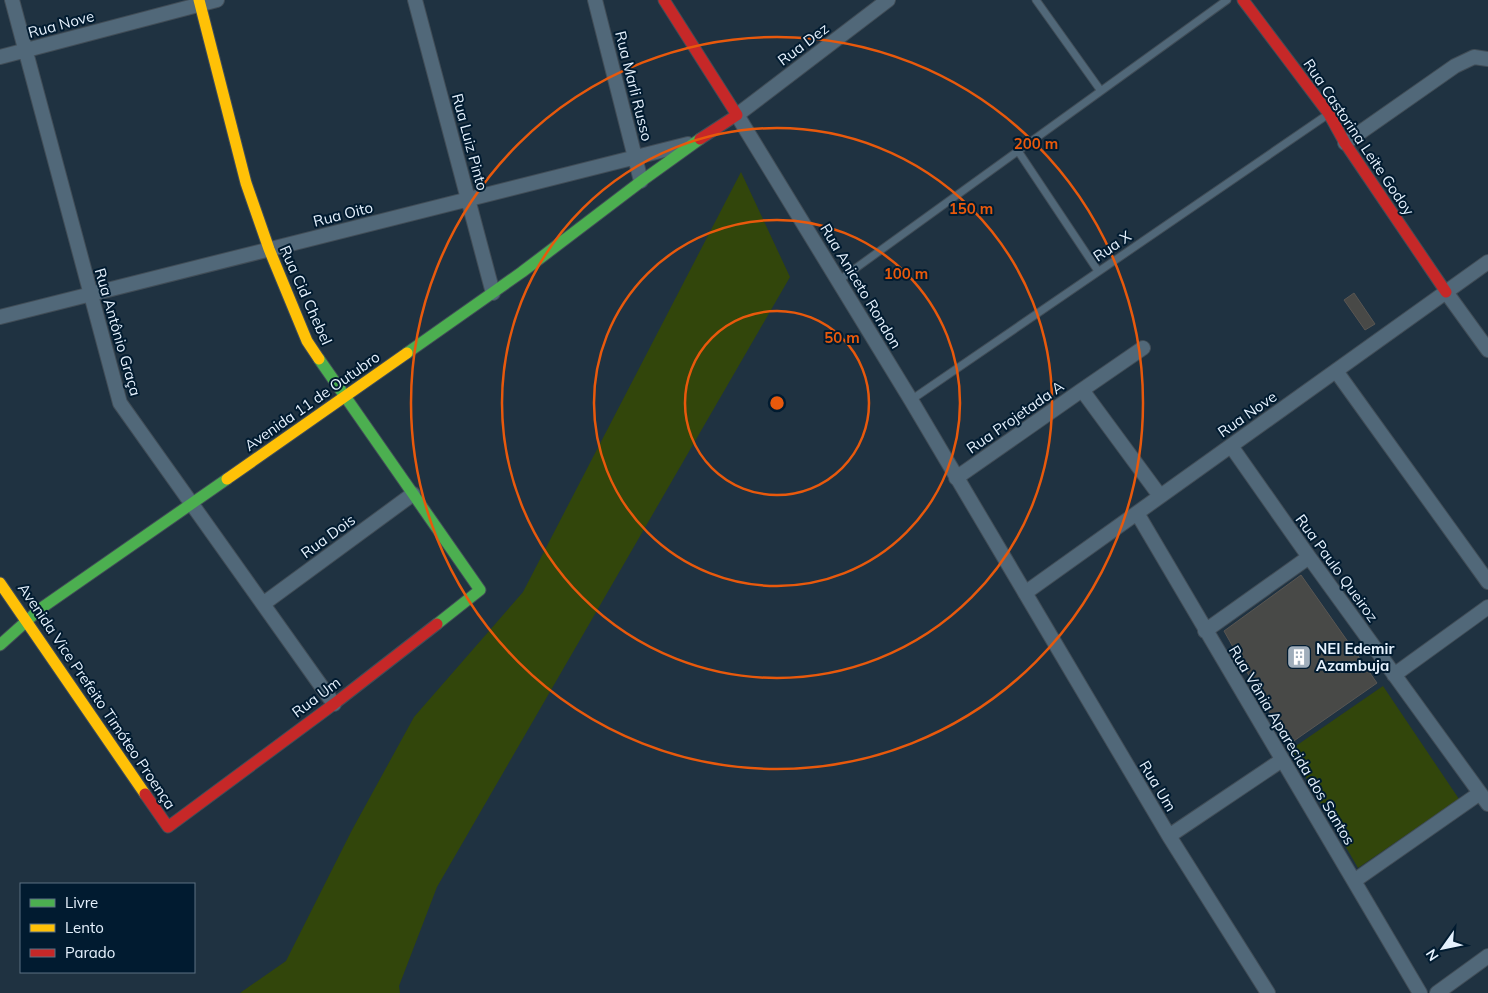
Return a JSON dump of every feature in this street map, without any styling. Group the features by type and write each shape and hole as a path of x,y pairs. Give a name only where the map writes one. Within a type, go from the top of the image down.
{"street":[{"name":"Rua Antônio Graça","path":"12,0 120,403 334,704"},
{"name":"Rua Nove","path":"0,57 200,2 217,0"},
{"name":"Rua Luiz Pinto","path":"415,0 493,293"},
{"name":"Rua Marli Russo","path":"595,0 641,181"},
{"name":"Rua Aniceto Rondon","path":"664,0 737,114 911,400 1025,593"},
{"name":"Rua Dez","path":"737,114 888,0"},
{"name":"Rua Castorina Leite Godoy","path":"1244,0 1329,114 1345,143 1446,292"},
{"name":"Rua Cid Chebel","path":"200,2 246,183 269,250 306,342 480,590"},
{"path":"1345,143 1456,66 1474,57 1488,59"},
{"name":"Avenida 11 de Outubro","path":"0,645 40,609 493,293 694,142 737,114"},
{"name":"Rua Oito","path":"0,317 694,142"},
{"name":"Rua Nove","path":"1025,593 1488,262"},
{"path":"1446,292 1488,350"},
{"path":"1082,390 1142,348"},
{"path":"1336,371 1488,582"},
{"name":"Rua Projetada A","path":"956,478 1082,390 1160,496"},
{"name":"Rua Paulo Queiroz","path":"1231,446 1309,558 1484,799"},
{"name":"Rua Dois","path":"263,604 413,494"},
{"name":"Rua Vânia Aparecida dos Santos","path":"1137,513 1420,993"},
{"path":"1205,631 1309,558"},
{"name":"Avenida Vice Prefeito Timóteo Proença","path":"0,583 28,620 168,827"},
{"name":"Rua Um","path":"168,827 334,704 480,590"},
{"name":"Rua Um","path":"1025,593 1169,836 1268,993"},
{"path":"1394,675 1488,607"},
{"path":"1169,836 1282,760"},
{"path":"1354,882 1484,799"},
{"path":"1437,993 1488,956"}],"lane":[{"path":"1036,0 1101,91"},
{"path":"838,281 1227,0"},
{"name":"Rua X","path":"911,400 1329,114"},
{"path":"1018,151 1098,272"}],"green space":[{"path":"741,172 790,277 437,887 399,986 400,993 240,993 286,961 352,830 414,717 523,592"},
{"path":"1383,686 1459,799 1358,868 1290,750"}],"building":[{"path":"1354,293 1375,324 1365,330 1344,300"},
{"name":"NEI Edemir Azambuja","path":"1301,575 1377,683 1288,745 1224,631"}],"traffic: fast":[{"path":"407,353 522,272 700,139"},
{"path":"319,359 480,590 437,624"},
{"path":"0,645 40,609 227,479"}],"traffic: slow":[{"path":"199,0 246,183 269,249 307,341 319,359"},
{"path":"227,479 407,353"},
{"path":"0,583 145,794"}],"traffic: jam":[{"path":"664,0 737,115 700,139"},
{"path":"1243,0 1329,114 1345,143 1446,292"},
{"path":"145,794 168,827 334,704 437,624"}],"place":[{"name":"NEI Edemir Azambuja","path":"1299,657"}]}
